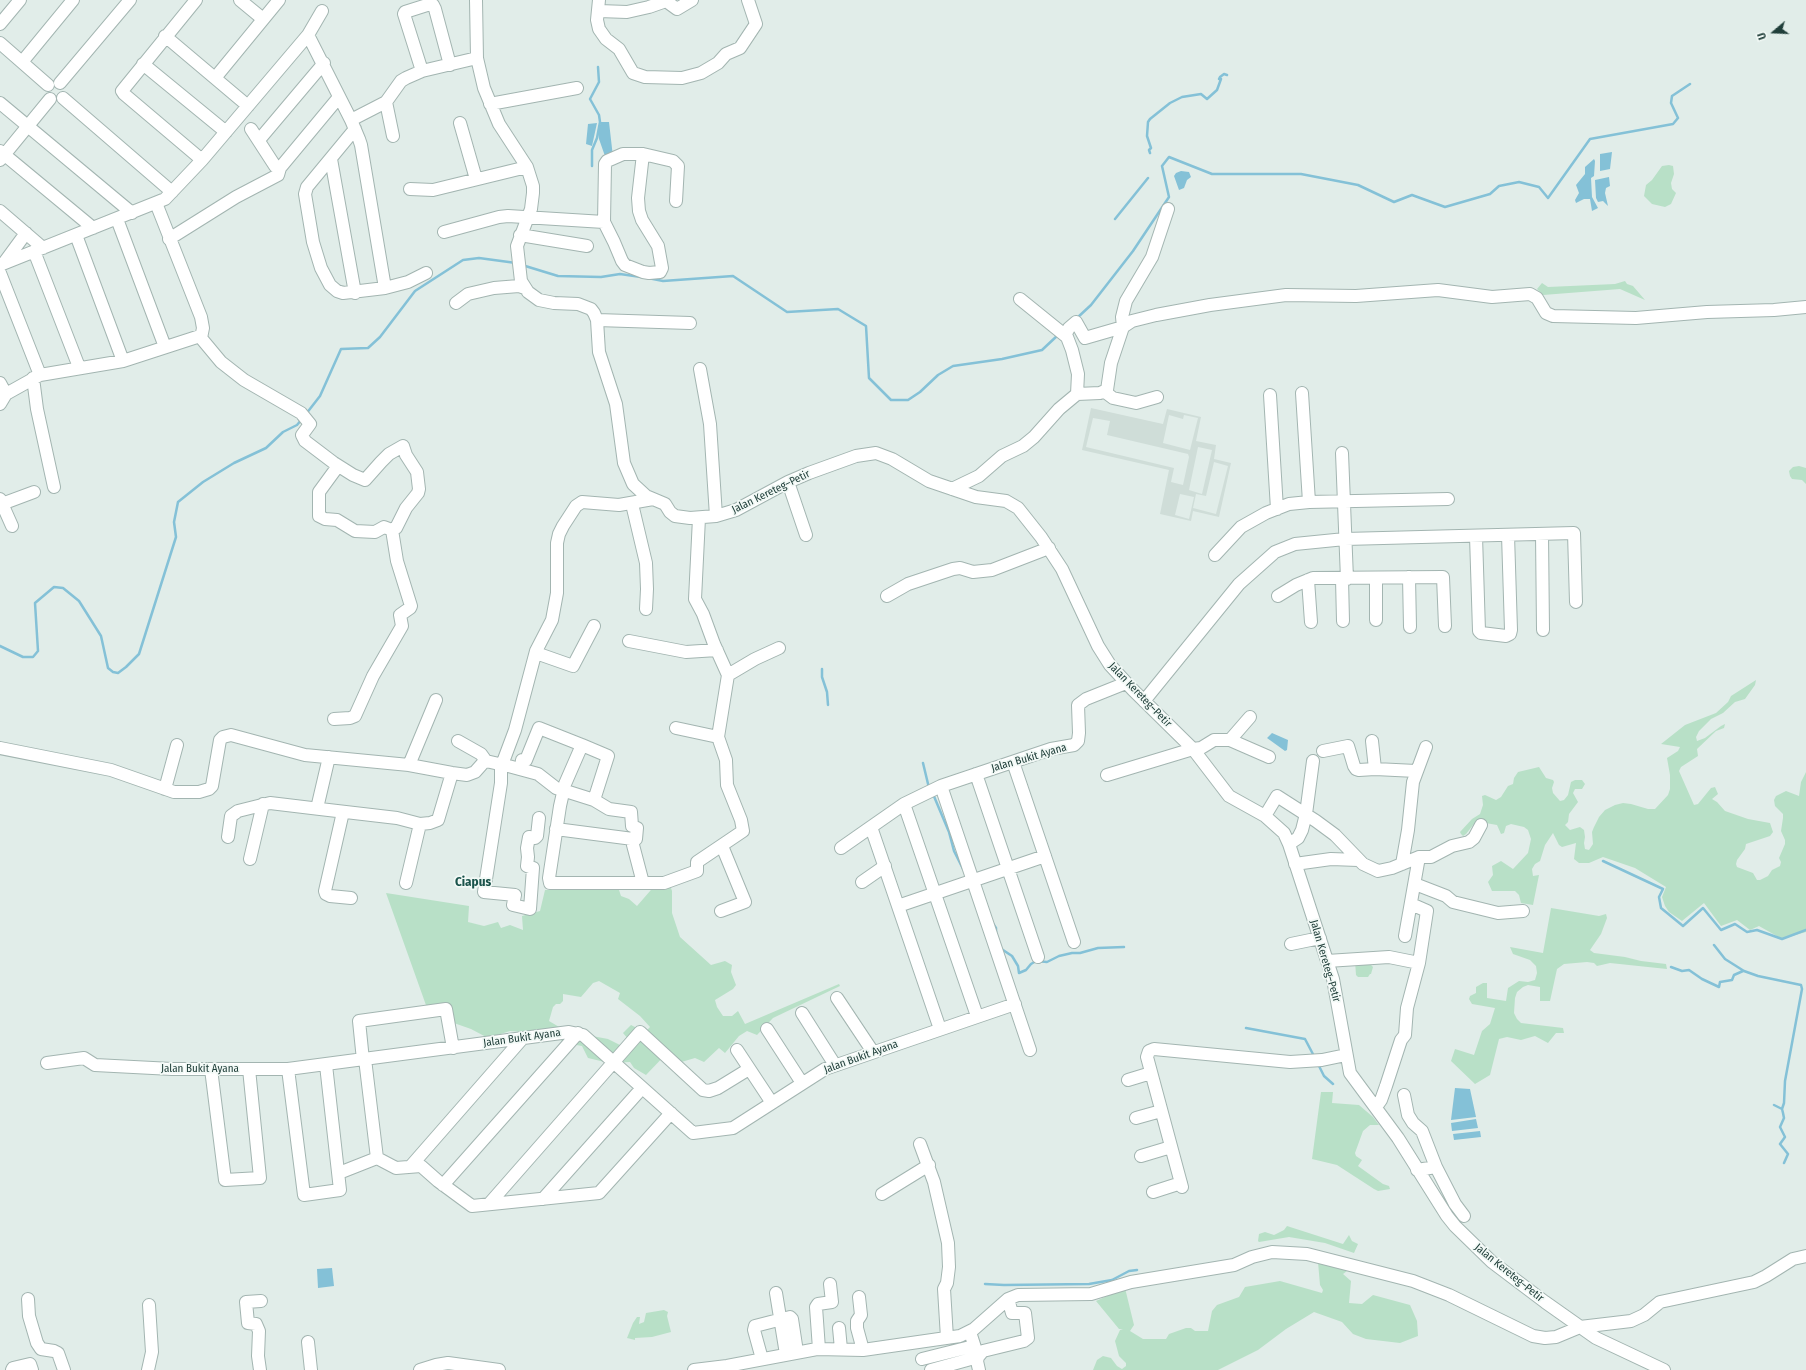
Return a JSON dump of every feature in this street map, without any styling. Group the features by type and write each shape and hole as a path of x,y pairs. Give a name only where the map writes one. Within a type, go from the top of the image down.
{"street":[{"path":"0,24 20,0"},
{"path":"22,62 72,0"},
{"path":"50,99 46,90 54,84 130,0"},
{"path":"196,0 122,88 123,93 202,160"},
{"path":"240,0 263,19"},
{"path":"215,78 279,0"},
{"path":"476,0 478,58 484,88 499,124 530,174 533,193 531,209 520,235 518,254 520,276 525,288 533,297 546,302 585,306 592,310 597,320 690,322"},
{"path":"692,0 686,5 677,9 666,1 649,8 627,12 599,5 598,23 602,35 619,49 633,73 645,76 682,78 701,73 718,64 726,54 740,48 756,24 748,0"},
{"path":"422,71 404,13 427,5 433,5 435,9 450,65"},
{"path":"2,267 38,249 165,199 202,160 308,35 322,11"},
{"path":"308,35 324,63 353,124 362,150 385,288"},
{"path":"165,36 248,106"},
{"path":"0,43 22,62 65,90 63,98 58,101 50,99"},
{"path":"426,273 404,284 355,292 337,292 327,280 317,257 310,225 305,190 331,159 353,124 386,102 401,81 422,71 478,58"},
{"path":"259,140 324,63"},
{"path":"143,64 226,132"},
{"path":"490,104 577,88"},
{"path":"169,239 236,197 276,176 280,168 340,97"},
{"path":"63,98 172,192"},
{"path":"50,99 28,126 1,155 93,228"},
{"path":"386,102 393,136"},
{"path":"0,103 132,213"},
{"path":"460,123 476,179"},
{"path":"251,129 275,166 280,168"},
{"path":"643,154 638,198 640,211 642,220 658,246 662,270 660,272 643,272 625,265 604,222 605,171 607,160 623,154 643,154 673,161 677,164 676,201"},
{"path":"331,159 355,292"},
{"path":"410,189 433,190 527,167"},
{"path":"156,203 201,317 202,328 200,336"},
{"path":"1105,392 1108,387 1111,363 1123,327 1122,317 1126,301 1152,257 1168,209"},
{"path":"1,213 26,233 38,249 80,367"},
{"path":"444,232 499,217 527,217 604,222"},
{"path":"117,219 165,347"},
{"path":"2,267 26,233"},
{"path":"76,235 123,361"},
{"path":"520,235 587,246"},
{"path":"2,267 37,376 37,409 54,487"},
{"path":"456,303 468,294 494,288 519,286 525,288"},
{"path":"1061,332 1076,322 1085,338 1123,327 1132,321 1156,315 1217,304 1295,294 1327,297 1438,290 1492,297 1530,294 1537,298 1546,312 1553,316 1636,318 1707,312 1774,310 1806,307"},
{"path":"1020,299 1061,332 1072,350 1078,374 1077,394"},
{"name":"Jalan Kereteg–Petir","path":"597,320 599,352 616,404 626,472 637,488 653,499 665,504 670,512 675,516 699,518 716,516 736,510 788,482 856,456 876,453 892,459 929,481 976,496 1002,500 1014,505 1049,548 1062,569 1104,657 1126,683 1193,749 1229,796 1265,816 1284,833 1320,938 1335,989 1346,1055 1352,1076 1376,1107 1447,1216 1476,1248 1492,1262 1580,1327 1605,1343 1664,1370"},
{"path":"0,383 3,399 37,376 80,367 123,361 200,336"},
{"path":"200,336 212,352 233,373 304,417 310,425 303,433 303,439 338,466 353,475 365,480 389,454 403,446 406,455 417,472 419,489 418,493 406,508 396,528 392,530"},
{"path":"700,369 710,424 716,516"},
{"path":"952,489 979,476 1002,456 1023,446 1059,409 1077,394 1105,392 1113,398 1136,403 1157,397"},
{"path":"1302,393 1309,502"},
{"path":"1270,395 1277,509"},
{"path":"1342,453 1345,539 1343,621"},
{"path":"338,466 319,492 319,516 322,518 337,520 355,531 375,532 384,527 392,530"},
{"path":"788,482 806,534"},
{"path":"12,526 1,502 34,492"},
{"path":"539,818 537,836 535,838 529,837 527,848 527,867 533,868 530,909 513,905 515,895 484,892 501,783 502,764 515,730 536,653 550,624 554,611 557,593 557,543 559,534 576,506 582,502 619,506 653,499"},
{"path":"1215,555 1242,527 1289,504 1309,502 1448,499"},
{"path":"632,504 646,563 646,609"},
{"path":"582,745 571,766 563,791 549,878 550,883 664,883 697,871 697,862 743,832 741,820 727,785 726,760 718,737 728,675 716,650 704,614 695,599 699,518"},
{"path":"334,719 350,718 354,716 373,676 402,626 400,615 410,608 397,560 392,530"},
{"path":"1144,701 1239,584 1270,556 1294,544 1345,539 1574,533 1576,602"},
{"path":"1542,534 1543,630"},
{"path":"1476,536 1479,631 1481,633 1506,636 1510,634 1511,630 1508,535"},
{"path":"887,596 908,584 953,569 960,568 973,572 992,570 1049,548"},
{"path":"1278,596 1296,585 1308,580 1443,576 1445,626"},
{"path":"1409,577 1410,627"},
{"path":"1376,578 1376,620"},
{"path":"1308,580 1310,622"},
{"path":"536,653 573,666 594,626"},
{"path":"629,641 686,652 716,650"},
{"path":"728,675 755,659 779,648"},
{"name":"Jalan Bukit Ayana","path":"841,848 904,804 941,786 1058,747 1074,745 1078,741 1079,733 1078,705 1086,699 1126,683"},
{"path":"408,765 436,700"},
{"path":"1230,740 1250,717"},
{"path":"521,768 522,760 526,760 540,728 608,756 594,800"},
{"path":"676,728 718,737"},
{"path":"0,748 111,770 174,792 199,792 209,789 212,786 220,740 231,734 305,755 408,765 467,775 475,772 486,761"},
{"path":"1107,775 1193,749 1201,748 1214,740 1230,740 1269,757"},
{"path":"1372,740 1374,769"},
{"path":"458,741 481,754 486,761 521,768 538,774 552,785 563,791 594,800 612,810 632,812 632,827 637,828 636,839 556,829"},
{"path":"165,789 177,745"},
{"path":"1323,751 1348,746 1356,769 1416,771"},
{"path":"1402,864 1408,830 1413,782 1426,748"},
{"path":"320,809 318,804 329,757"},
{"path":"1289,844 1300,836 1306,814 1313,761"},
{"path":"1013,762 1074,942"},
{"path":"228,837 232,813 263,804 279,804 398,818 420,824 430,823 438,820 452,773"},
{"path":"976,774 1038,957"},
{"path":"941,786 1030,1050"},
{"path":"1265,816 1276,796 1306,814 1335,835 1358,860 1378,871 1385,870 1420,857 1431,857 1452,846 1469,842 1474,838 1481,825"},
{"path":"250,859 263,804"},
{"path":"904,804 977,1016"},
{"path":"343,812 325,891 326,894 330,896 351,898"},
{"path":"406,883 420,824"},
{"path":"871,827 940,1029"},
{"path":"633,839 634,849 643,883"},
{"path":"721,911 745,902 722,846"},
{"path":"898,906 1046,856"},
{"path":"1405,936 1420,857"},
{"path":"1295,864 1331,859 1358,860"},
{"path":"862,882 884,866"},
{"path":"1415,884 1446,896 1453,902 1498,913 1523,911"},
{"path":"1376,1107 1381,1100 1401,1040 1405,1035 1407,1008 1420,963 1427,911 1411,904"},
{"path":"1291,944 1320,938"},
{"path":"1327,961 1389,957 1420,963"},
{"path":"837,998 873,1052"},
{"name":"Jalan Bukit Ayana","path":"47,1062 84,1058 95,1065 172,1069 288,1069 569,1032 584,1035 693,1133 733,1128 825,1069 1015,1004"},
{"path":"377,1158 359,1021 446,1009 453,1048"},
{"path":"802,1013 835,1065"},
{"path":"767,1029 802,1084"},
{"path":"489,1204 640,1032 703,1090 709,1091 718,1088 749,1069"},
{"path":"443,1185 578,1033"},
{"path":"410,1167 522,1038"},
{"path":"1152,1192 1182,1185 1151,1072 1147,1054 1148,1051 1154,1049 1290,1062 1317,1061 1346,1055"},
{"path":"737,1050 772,1103"},
{"path":"288,1069 304,1195 340,1190 326,1065"},
{"path":"211,1069 225,1180 260,1178 249,1069"},
{"path":"1128,1080 1151,1072"},
{"path":"543,1199 642,1088"},
{"path":"1404,1095 1408,1115 1413,1123 1422,1131 1436,1167 1455,1204 1464,1216"},
{"path":"1136,1118 1161,1111"},
{"path":"339,1173 377,1158 396,1168 421,1166 443,1185 472,1206 599,1193 671,1113"},
{"path":"920,1144 929,1165 940,1206 949,1254 947,1281 944,1288 947,1338"},
{"path":"1141,1156 1171,1147"},
{"path":"882,1194 929,1165"},
{"path":"1417,1170 1436,1167"},
{"path":"694,1370 727,1366 819,1348 863,1350 947,1338 970,1332 1008,1299 1018,1295 1091,1294 1131,1282 1234,1265 1252,1257 1272,1252 1307,1254 1377,1270 1413,1281 1449,1295 1533,1336 1545,1338 1556,1337 1580,1327 1631,1320 1644,1315 1660,1302 1760,1280 1793,1259 1806,1256"},
{"path":"819,1348 816,1307 818,1304 832,1302 830,1284"},
{"path":"776,1293 780,1320 792,1353"},
{"path":"859,1297 861,1315 857,1320 857,1328 863,1350"},
{"path":"28,1299 29,1312 37,1343 41,1349 54,1350 58,1353 64,1370"},
{"path":"922,1341 922,1365 976,1351 987,1350 1024,1341 1028,1338 1025,1313 1012,1313 1008,1299"},
{"path":"260,1370 258,1356 259,1331 256,1324 248,1323 246,1302 261,1301"},
{"path":"148,1370 152,1359 149,1305"},
{"path":"762,1359 754,1328 760,1324 780,1320"},
{"path":"839,1328 841,1349"},
{"path":"970,1332 976,1351 979,1370"},
{"path":"308,1342 311,1370"},
{"path":"931,1370 976,1351"},
{"path":"420,1370 448,1363 499,1370"},
{"path":"12,1370 30,1364 32,1370"}],"shaded area":[{"path":"1091,408 1163,424 1167,409 1201,417 1196,441 1216,445 1214,459 1231,463 1219,517 1193,511 1191,521 1160,514 1169,470 1082,450","holes":["1169,415 1183,419 1184,415 1198,418 1190,450 1163,443","1093,418 1110,421 1107,435 1188,454 1189,457 1183,485 1171,482 1174,468 1086,447","1198,447 1212,450 1202,494 1189,490","1214,462 1228,466 1216,514 1193,508 1196,494 1206,496","1180,494 1194,497 1189,519 1175,515"]}],"green space":[{"path":"1662,166 1673,166 1674,174 1671,183 1672,189 1676,193 1671,204 1665,207 1652,204 1644,196 1646,185 1652,180"},
{"path":"1625,281 1627,284 1633,286 1645,300 1620,289 1543,295 1537,289 1542,283 1548,287 1615,284"},
{"path":"1799,466 1806,468 1806,484 1802,480 1792,479 1790,476 1789,471 1793,467"},
{"path":"1756,680 1755,685 1745,699 1735,702 1723,713 1711,719 1699,731 1696,737 1697,741 1705,738 1725,724 1724,728 1716,731 1697,749 1698,756 1681,767 1679,771 1694,805 1698,804 1711,788 1715,787 1718,794 1712,799 1725,811 1748,819 1770,823 1773,832 1770,836 1746,844 1745,849 1737,860 1736,864 1737,867 1753,873 1757,880 1768,876 1772,870 1780,866 1781,862 1779,858 1785,844 1781,831 1783,814 1775,806 1774,800 1776,796 1786,791 1799,796 1801,782 1806,772 1806,932 1782,939 1759,926 1750,930 1737,920 1721,926 1704,903 1682,921 1669,912 1665,906 1662,897 1666,887 1635,868 1603,857 1589,863 1579,863 1574,859 1576,843 1562,847 1559,845 1553,833 1545,845 1540,861 1535,864 1532,869 1533,876 1539,875 1533,905 1521,903 1519,895 1515,891 1492,891 1488,882 1493,875 1492,866 1501,861 1513,869 1528,853 1531,839 1528,830 1524,827 1511,824 1506,826 1504,833 1501,834 1497,825 1480,822 1473,825 1463,836 1460,832 1472,819 1480,814 1483,805 1482,796 1485,795 1496,800 1501,797 1508,786 1513,784 1514,778 1518,772 1539,767 1546,778 1553,780 1553,793 1560,801 1564,800 1568,795 1571,782 1575,780 1582,780 1585,784 1582,789 1575,789 1573,793 1578,802 1569,814 1568,822 1565,825 1570,830 1580,827 1584,830 1585,849 1589,850 1593,844 1592,832 1594,827 1599,817 1605,810 1623,803 1648,809 1655,809 1668,795 1670,789 1670,775 1667,758 1678,751 1680,747 1661,744 1685,725 1716,713 1728,702 1731,696"},
{"path":"668,879 672,891 672,913 680,937 711,965 725,961 732,965 731,972 736,985 733,989 715,1000 717,1007 723,1016 732,1016 738,1011 745,1024 839,984 840,986 773,1018 757,1035 747,1031 739,1036 725,1053 719,1048 704,1062 695,1058 678,1063 669,1051 646,1075 634,1068 630,1062 609,1063 588,1058 582,1046 565,1043 545,1029 522,1032 510,1031 488,1038 471,1029 451,1022 427,1008 386,893 469,906 468,922 484,926 498,922 501,928 510,925 523,930 522,916 540,911 545,890 563,890 573,882 616,881 621,896 629,899 637,906 657,883","holes":["599,981 620,993 618,999 640,1016 650,1027 645,1032 631,1025 623,1033 629,1040 626,1048 608,1039 566,1031 549,1021 553,1007 563,1001 563,994 581,997 593,983"]},
{"path":"1551,908 1599,916 1606,914 1607,918 1601,934 1590,950 1594,953 1666,964 1667,969 1610,963 1597,966 1594,963 1587,962 1564,964 1557,969 1550,1001 1540,1001 1540,987 1528,985 1523,987 1517,992 1515,998 1514,1013 1517,1019 1521,1023 1563,1028 1564,1033 1556,1033 1548,1043 1535,1036 1521,1040 1507,1037 1499,1039 1490,1075 1475,1084 1451,1061 1455,1049 1474,1055 1482,1031 1490,1024 1495,1008 1472,1004 1469,999 1470,996 1476,993 1476,987 1483,983 1487,983 1487,998 1506,1001 1508,988 1519,981 1528,982 1535,980 1537,973 1536,966 1530,960 1513,954 1510,947 1543,953"},
{"path":"1355,961 1369,963 1373,967 1371,974 1368,977 1358,977 1356,975"},
{"path":"1321,1092 1333,1092 1332,1103 1359,1105 1373,1117 1379,1125 1370,1125 1363,1131 1355,1153 1356,1156 1362,1160 1358,1166 1383,1184 1389,1186 1390,1189 1378,1191 1337,1165 1312,1159"},
{"path":"1287,1226 1343,1244 1349,1235 1352,1241 1358,1244 1354,1253 1325,1243 1289,1237 1258,1241 1259,1234 1265,1232 1274,1235 1284,1230"},
{"path":"1286,1247 1304,1248 1349,1267 1343,1274 1351,1281 1349,1303 1362,1304 1373,1295 1410,1305 1417,1321 1418,1336 1400,1343 1366,1339 1353,1334 1342,1322 1314,1312 1286,1329 1258,1350 1218,1370 1093,1370 1097,1360 1103,1356 1111,1358 1117,1366 1122,1369 1126,1366 1126,1363 1119,1356 1115,1341 1120,1330 1123,1329 1119,1329 1096,1301 1125,1288 1134,1325 1130,1331 1143,1339 1166,1339 1169,1334 1186,1328 1191,1328 1195,1331 1208,1331 1212,1311 1217,1305 1239,1297 1245,1287 1280,1281 1322,1293 1323,1290 1320,1285 1318,1262 1310,1258 1263,1251"},
{"path":"664,1310 668,1312 667,1316 671,1332 652,1337 635,1338 635,1340 627,1338 637,1317 640,1317 639,1324 644,1322 646,1313"}],"water":[{"path":"601,122 609,122 613,157 606,159 598,132"},
{"path":"597,123 592,146 586,144 588,124"},
{"path":"1612,152 1610,169 1600,171 1600,154"},
{"path":"1594,159 1594,176 1591,178 1592,197 1598,208 1592,211 1590,199 1584,199 1576,203 1575,200 1579,193 1576,185 1585,174 1585,167"},
{"path":"1181,171 1189,172 1191,177 1187,180 1184,188 1179,190 1174,176 1176,173"},
{"path":"1609,177 1610,186 1606,188 1605,193 1608,206 1603,201 1598,202 1596,198 1595,180"},
{"path":"1272,733 1288,740 1287,750 1285,751 1267,738"},
{"path":"1455,1088 1470,1089 1476,1117 1451,1120"},
{"path":"1476,1119 1478,1128 1452,1131 1451,1123"},
{"path":"1480,1131 1481,1137 1454,1140 1453,1134"},
{"path":"332,1268 334,1286 318,1288 317,1269"}],"waterway":[{"path":"592,166 592,150 597,138 600,122 599,115 590,99 599,82 598,67"},
{"path":"1150,153 1149,150 1151,148 1147,136 1148,122 1150,119 1170,103 1182,97 1201,94 1207,99 1217,90 1221,79 1219,79 1220,77 1224,74 1227,75"},
{"path":"1077,318 1091,305 1133,251 1169,197 1162,166 1169,157 1212,174 1301,174 1358,185 1394,202 1412,195 1445,207 1490,194 1499,186 1519,182 1539,187 1548,198 1590,139 1673,124 1678,118 1671,103 1672,96 1690,84"},
{"path":"1115,219 1148,178"},
{"path":"306,414 320,396 341,349 368,348 380,337 415,291 463,260 479,258 516,263"},
{"path":"522,265 558,276 601,277 620,274 641,277"},
{"path":"648,278 663,281 733,276 787,312 838,309 866,326 869,378 891,400 908,400 920,392 938,375 953,366 1002,359 1042,350 1058,335"},
{"path":"0,646 23,657 33,657 38,651 35,603 54,587 63,588 79,601 101,636 108,668 113,672 118,673 126,667 139,654 176,537 174,522 178,502 203,482 234,463 266,448 283,432 297,425 302,419"},
{"path":"822,669 822,677 827,692 828,705"},
{"path":"923,763 929,788"},
{"path":"933,794 949,832 954,851 963,869"},
{"path":"1603,861 1663,889 1659,897 1661,908 1683,926 1703,908 1721,930 1735,924 1747,932 1757,930 1782,939 1806,930"},
{"path":"992,922 996,928 996,932"},
{"path":"1714,945 1725,959 1744,971 1758,976 1801,985 1802,989 1785,1081 1784,1103 1782,1109"},
{"path":"1000,948 1012,956 1018,966 1019,973 1026,970 1036,961 1047,962 1059,956 1080,953 1098,948 1124,947"},
{"path":"1671,967 1682,971 1689,970 1702,979 1719,987 1720,982 1732,980 1734,975 1743,971"},
{"path":"1246,1028 1305,1039 1315,1058"},
{"path":"1318,1064 1324,1076 1333,1084"},
{"path":"1774,1105 1782,1109 1784,1118 1780,1127 1785,1137 1780,1144 1788,1154 1784,1163"},
{"path":"985,1284 1089,1284 1112,1280 1129,1271 1137,1270"}],"district":[{"name":"Ciapus","path":"473,882"}]}
